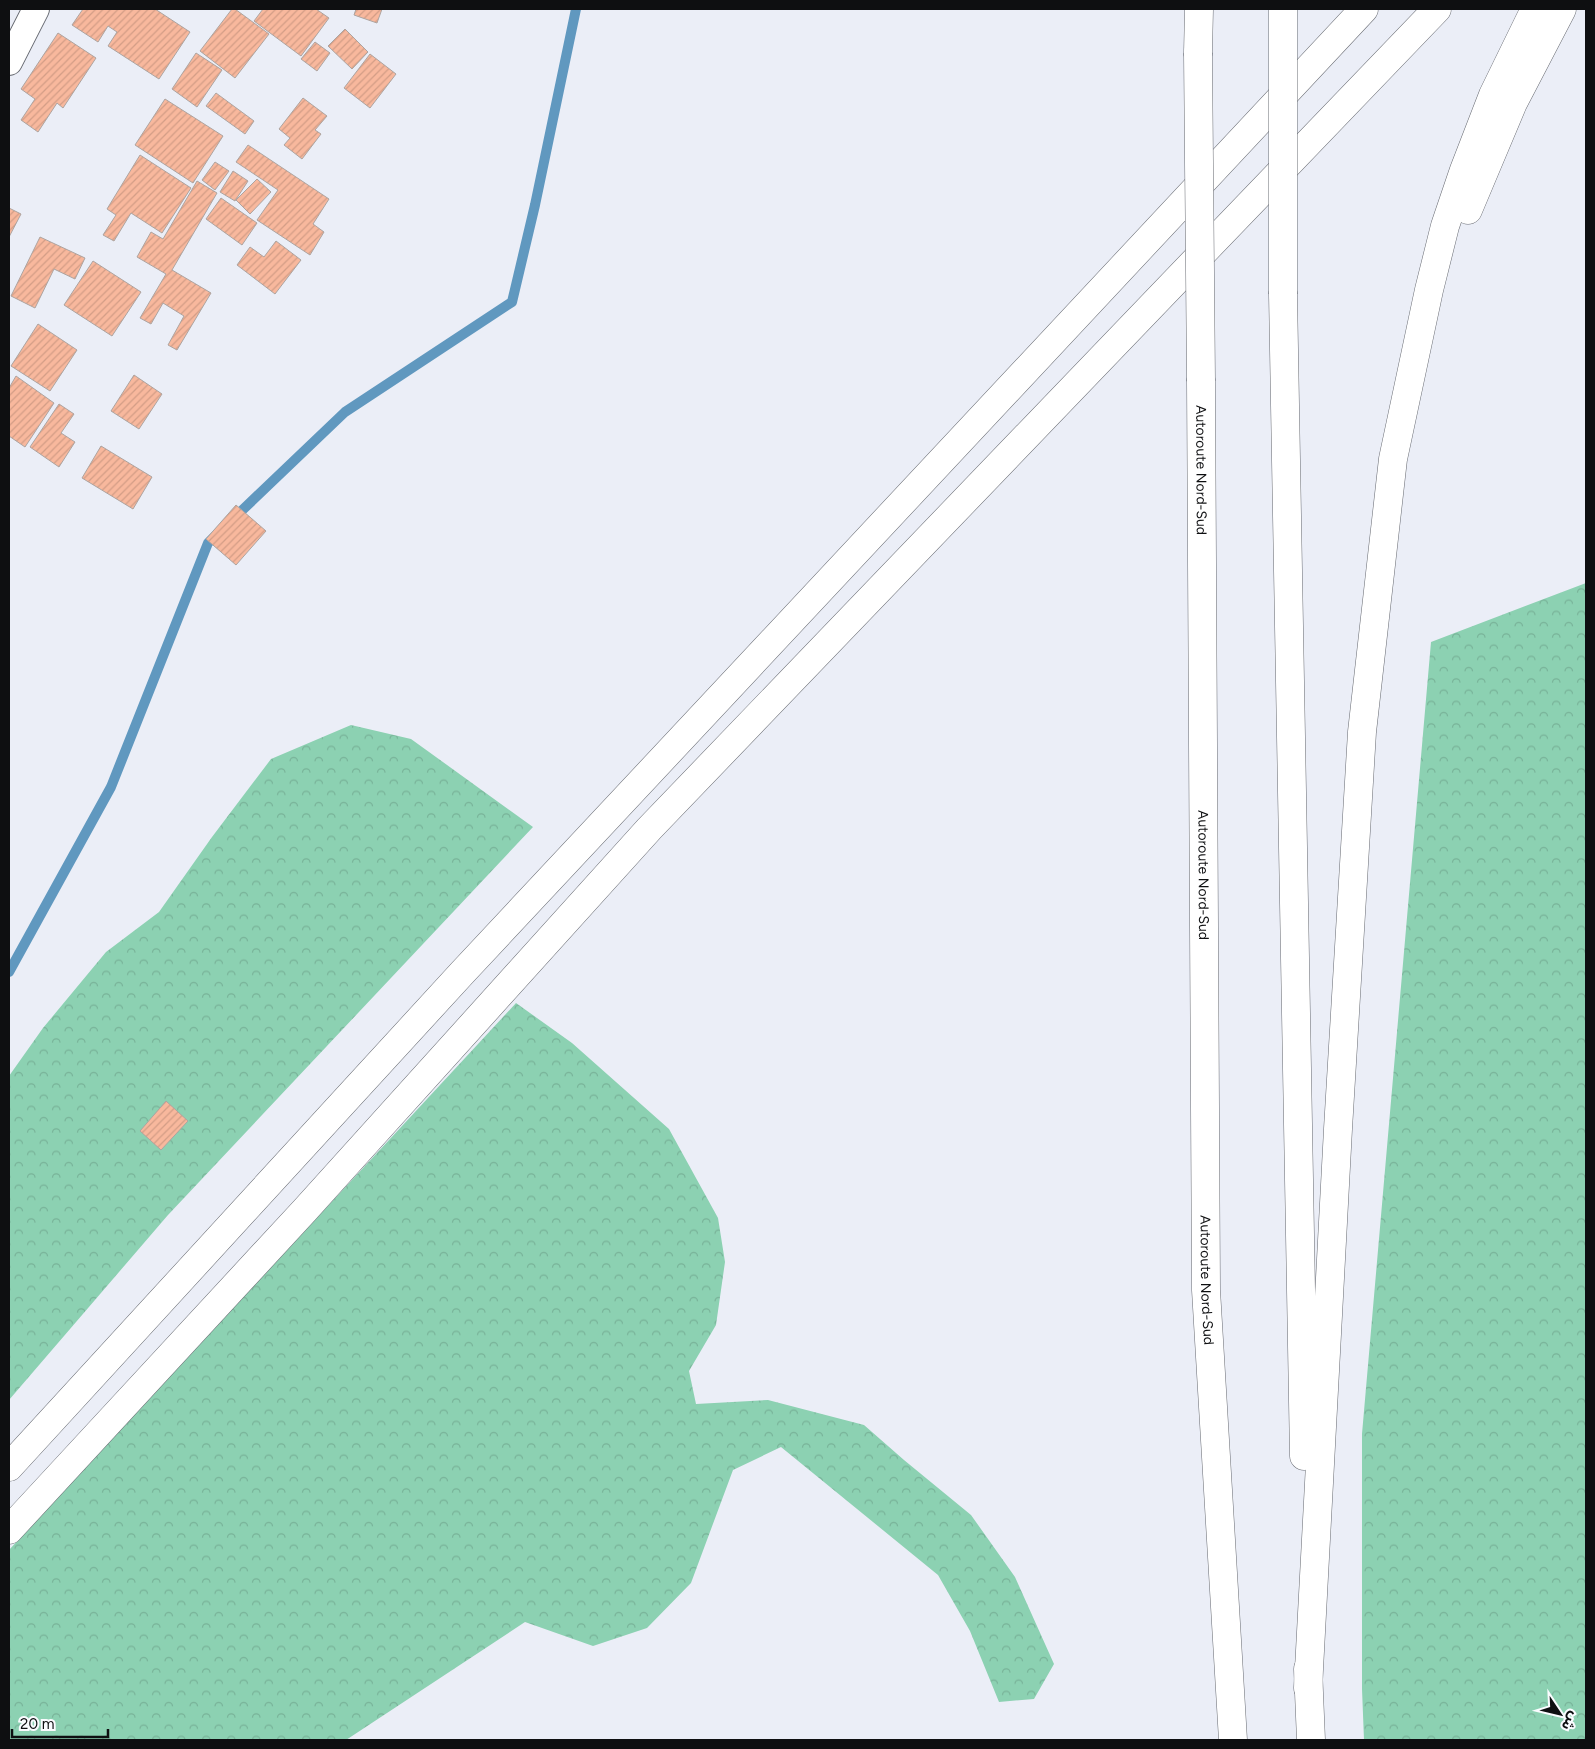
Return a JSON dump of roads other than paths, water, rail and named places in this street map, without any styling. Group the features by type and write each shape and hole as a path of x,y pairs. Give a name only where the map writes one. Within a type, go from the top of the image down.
{"main road":[{"name":"Autoroute Nord-Sud","path":"1199,9 1206,1290 1233,1740"},
{"path":"1283,9 1283,294 1308,1688 1311,1740"},
{"path":"9,1467 462,973 1364,9"},
{"path":"9,1530 305,1210 649,829 1436,9"},
{"path":"1308,1688 1338,1129 1362,732 1393,459 1429,290 1445,226 1464,170 1493,96 1535,9"},
{"path":"1429,290 1464,220 1512,102 1562,9"}],"street":[{"path":"9,62 36,9"}],"waterway":[{"path":"233,519 345,412 512,302 535,205 576,9"},
{"path":"9,972 111,787 208,543 219,532"}]}
